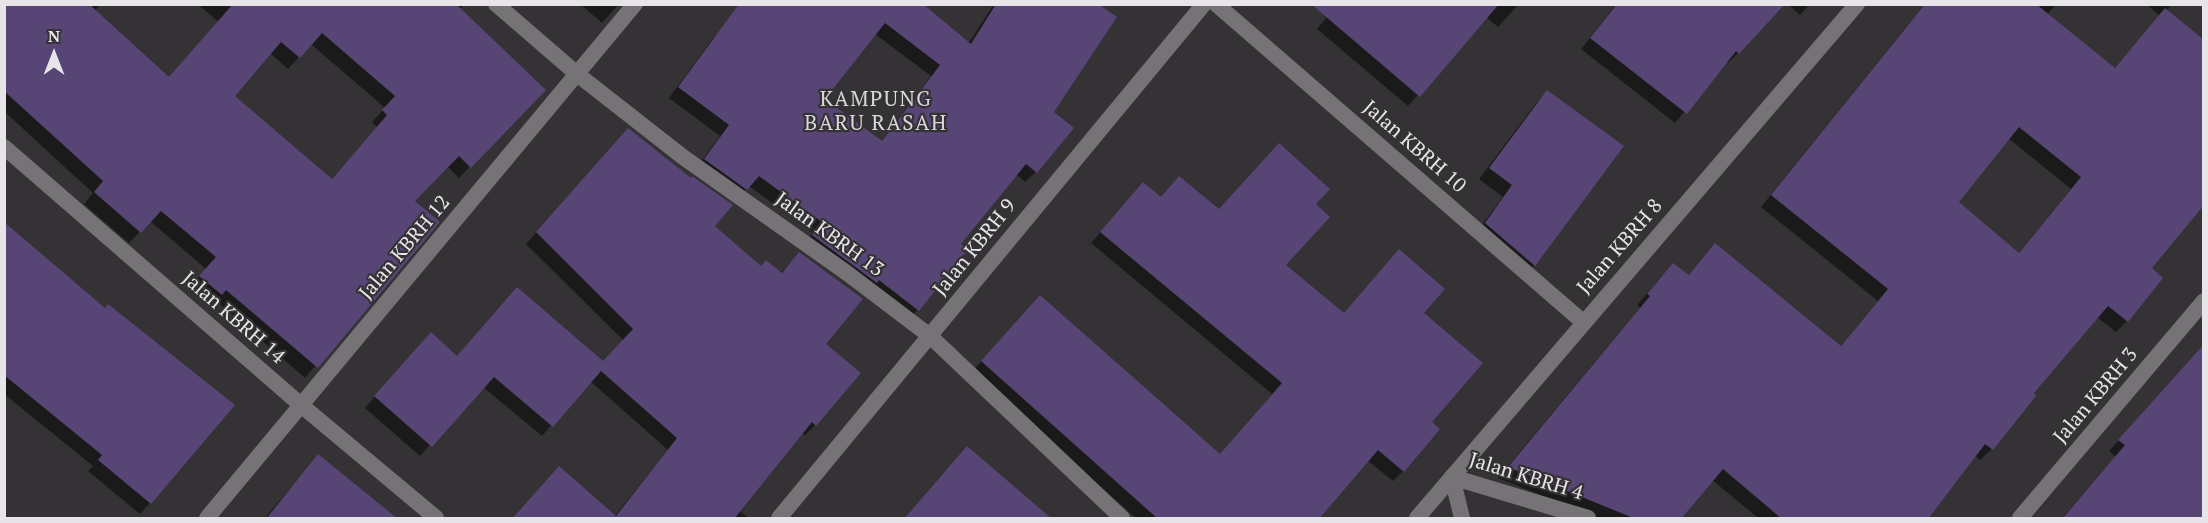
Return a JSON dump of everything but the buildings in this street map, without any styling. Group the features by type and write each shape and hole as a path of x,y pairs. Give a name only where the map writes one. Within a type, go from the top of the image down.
{"street":[{"name":"Jalan KBRH 13","path":"496,4 577,74 682,156 848,273 930,336 1122,519"},
{"name":"Jalan KBRH 12","path":"207,519 635,4"},
{"name":"Jalan KBRH 9","path":"779,519 1204,4"},
{"name":"Jalan KBRH 10","path":"1216,4 1583,322"},
{"name":"Jalan KBRH 8","path":"1417,519 1857,4"},
{"name":"Jalan KBRH 14","path":"4,147 436,519"},
{"name":"Jalan KBRH 3","path":"2020,519 2204,301"},
{"path":"1452,477 1462,519"},
{"name":"Jalan KBRH 4","path":"1452,477 1588,519"}],"district":[{"name":"KAMPUNG BARU RASAH","path":"876,112"}]}
